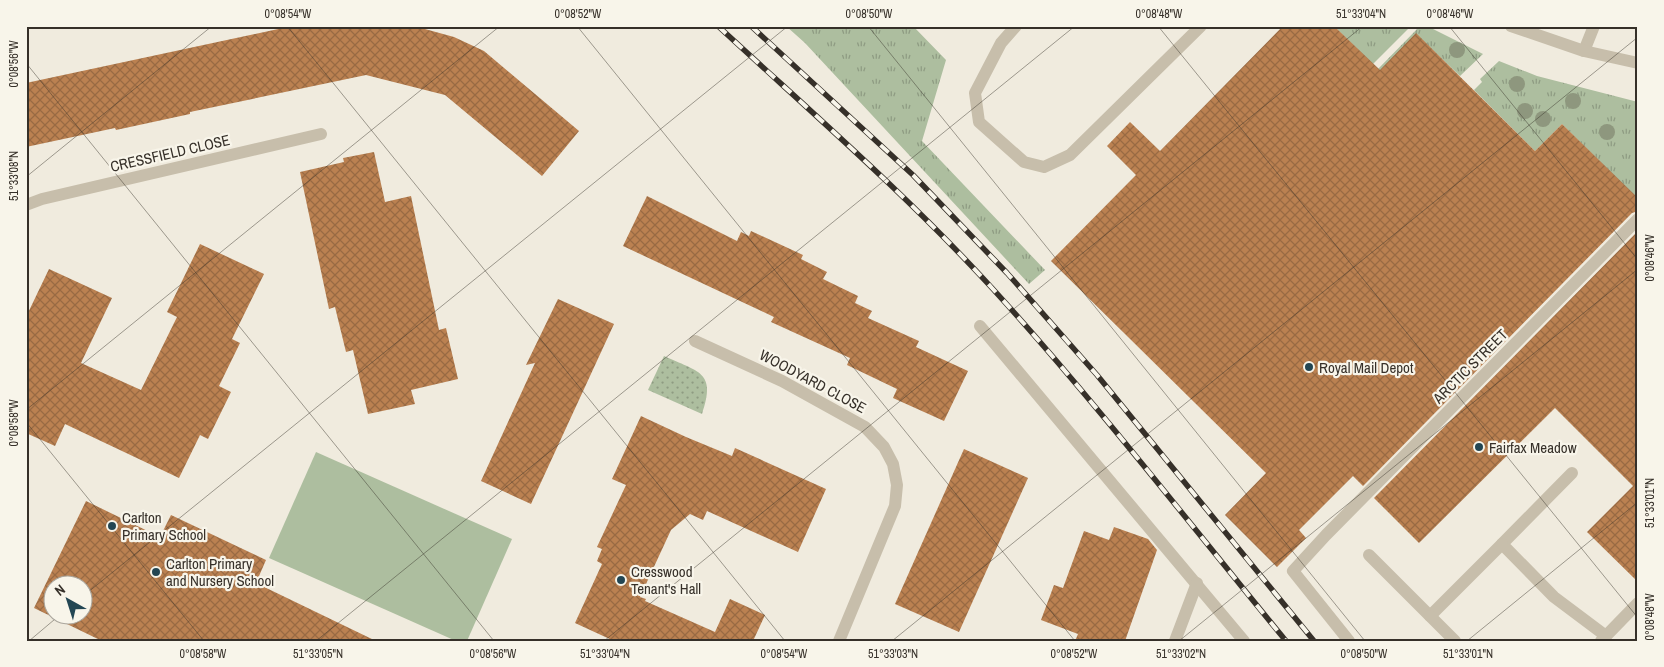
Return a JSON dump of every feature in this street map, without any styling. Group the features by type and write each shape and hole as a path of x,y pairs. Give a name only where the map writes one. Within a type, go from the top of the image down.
{"street":[{"path":"1016,26 1001,43 974,93 979,122 1024,162 1044,167 1070,155 1201,26"},
{"path":"1511,26 1584,51 1638,63"},
{"path":"1584,51 1594,26"},
{"name":"CRESSFIELD CLOSE","path":"26,205 125,179 321,134"},
{"name":"ARCTIC STREET","path":"1349,641 1293,571 1326,535 1638,219"},
{"path":"980,326 1244,641"},
{"name":"WOODYARD CLOSE","path":"695,341 782,381 865,427 884,447 893,464 897,485 895,506 839,641"},
{"path":"1430,616 1572,473"},
{"path":"1502,544 1554,597 1604,639 1638,603"},
{"path":"1369,555 1455,641"},
{"path":"1175,641 1197,583"}],"green space":[{"path":"786,26 913,26 946,60 922,141 1045,270 1029,284 805,43"},
{"path":"1334,26 1411,26 1373,64"},
{"path":"1420,26 1427,26 1483,54 1460,76 1416,34 1380,71 1378,69"},
{"path":"1499,61 1537,76 1638,102 1638,207 1631,192 1562,124 1535,151 1474,90 1482,82 1480,79"},
{"path":"664,356 695,370 706,381 706,400 702,414 648,390"},
{"path":"316,452 512,539 467,641 456,641 269,558"}],"building":[{"path":"292,26 414,26 454,37 484,51 579,131 542,176 445,95 366,75 190,112 190,114 116,130 115,128 26,147 26,83"},
{"name":"Royal Mail Depot","path":"1283,26 1334,26 1380,70 1416,33 1535,151 1562,124 1638,198 1638,211 1632,213 1363,486 1353,476 1299,530 1306,538 1277,567 1225,515 1266,473 1051,261 1136,175 1107,146 1130,122 1160,151"},
{"path":"374,152 385,202 411,196 439,330 446,328 458,379 411,390 415,404 368,414 353,350 346,352 335,307 329,309 300,172 344,162 343,158"},
{"path":"647,196 737,241 741,232 749,236 751,231 803,255 801,259 827,272 823,279 858,296 855,303 872,311 868,318 919,341 916,347 968,371 944,421 893,398 897,389 847,365 850,358 771,322 774,317 623,246"},
{"name":"Fairfax Meadow","path":"1638,231 1638,582 1587,532 1633,486 1555,408 1419,543 1374,498"},
{"path":"200,244 264,274 232,339 240,343 219,386 231,392 208,439 200,435 179,478 65,424 55,446 26,433 26,317 49,269 112,298 81,363 141,390 177,317 167,312"},
{"path":"558,299 614,324 531,504 481,481 535,363 526,365"},
{"path":"641,416 732,456 735,448 826,489 798,552 707,511 703,520 690,514 671,530 640,597 646,599 645,601 715,632 730,599 765,615 753,641 614,641 575,623 602,564 597,561 602,549 597,547 626,485 612,479"},
{"path":"964,449 1028,478 959,632 895,604"},
{"name":"Carlton Primary School","path":"86,501 160,537 171,515 266,560 256,583 376,641 102,641 67,624 92,624 92,574 51,574"},
{"path":"1114,527 1148,539 1157,550 1125,641 1075,641 1078,634 1041,620 1054,585 1063,588 1084,531 1109,540"},
{"name":"Carlton Primary School","path":"42,592 42,612 34,608"}],"railway":[{"path":"718,26 892,187 992,288 1105,418 1286,641"},
{"path":"751,26 913,175 1007,273 1097,375 1314,641"}],"place":[{"name":"Royal Mail Depot","path":"1309,367"},
{"name":"Fairfax Meadow","path":"1479,447"},
{"name":"Carlton Primary School","path":"112,526"},
{"name":"Carlton Primary and Nursery School","path":"156,572"},
{"name":"Cresswood Tenant's Hall","path":"621,580"}]}
